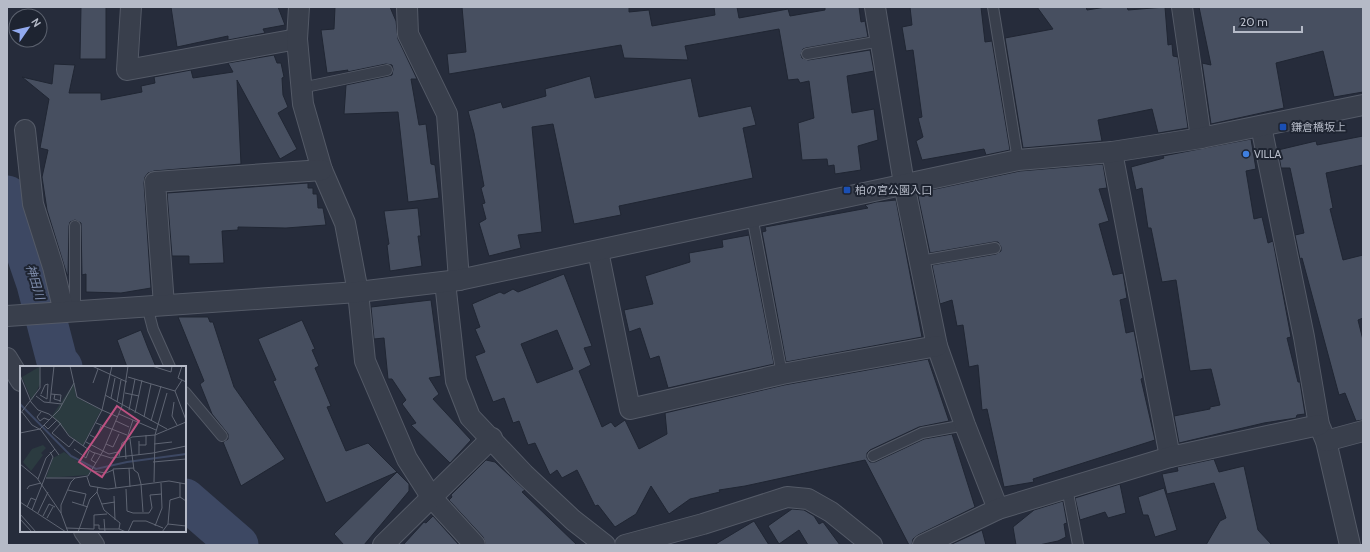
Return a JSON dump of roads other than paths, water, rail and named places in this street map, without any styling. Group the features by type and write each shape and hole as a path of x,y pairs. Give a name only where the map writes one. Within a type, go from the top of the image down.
{"street":[{"path":"131,7 127,70 297,39"},
{"path":"299,7 297,39 302,104 322,170 345,223 358,292 365,361 407,459 432,498 475,545"},
{"path":"407,7 408,34 447,114 456,381 470,417 492,438 524,474 573,520 605,545"},
{"path":"874,7 881,41 904,184 937,346 965,425 998,509"},
{"path":"1182,7 1201,138"},
{"path":"15,316 358,292 452,281 1018,160 1112,152 1201,138 1363,105"},
{"path":"1261,126 1322,433 1350,545"},
{"path":"24,130 33,204 66,312"},
{"path":"1112,152 1170,457"},
{"path":"155,306 155,182 322,170"},
{"path":"598,251 630,409 782,374 937,346"},
{"path":"7,358 20,380"},
{"path":"923,545 998,509 1170,457 1322,433 1363,431"},
{"path":"384,545 492,438"},
{"path":"625,545 703,524 787,497 808,499 831,512 872,545"},
{"path":"85,532 94,545"}],"lane":[{"path":"993,7 1018,160"},
{"path":"807,54 881,41"},
{"path":"301,88 387,70"},
{"path":"752,216 782,374"},
{"path":"66,312 75,226"},
{"path":"920,261 995,248"},
{"path":"155,306 153,329 170,366"},
{"path":"186,393 222,436"},
{"path":"872,456 922,433 965,425"},
{"path":"1067,488 1078,545"}],"waterway":[{"name":"神田川","path":"7,196 37,284 57,361 61,366"},
{"name":"神田川","path":"186,500 238,545"}],"place":[{"name":"鎌倉橋坂上","path":"1283,127"},
{"name":"VILLA","path":"1246,154"},
{"name":"柏の宮公園入口","path":"847,190"}]}
